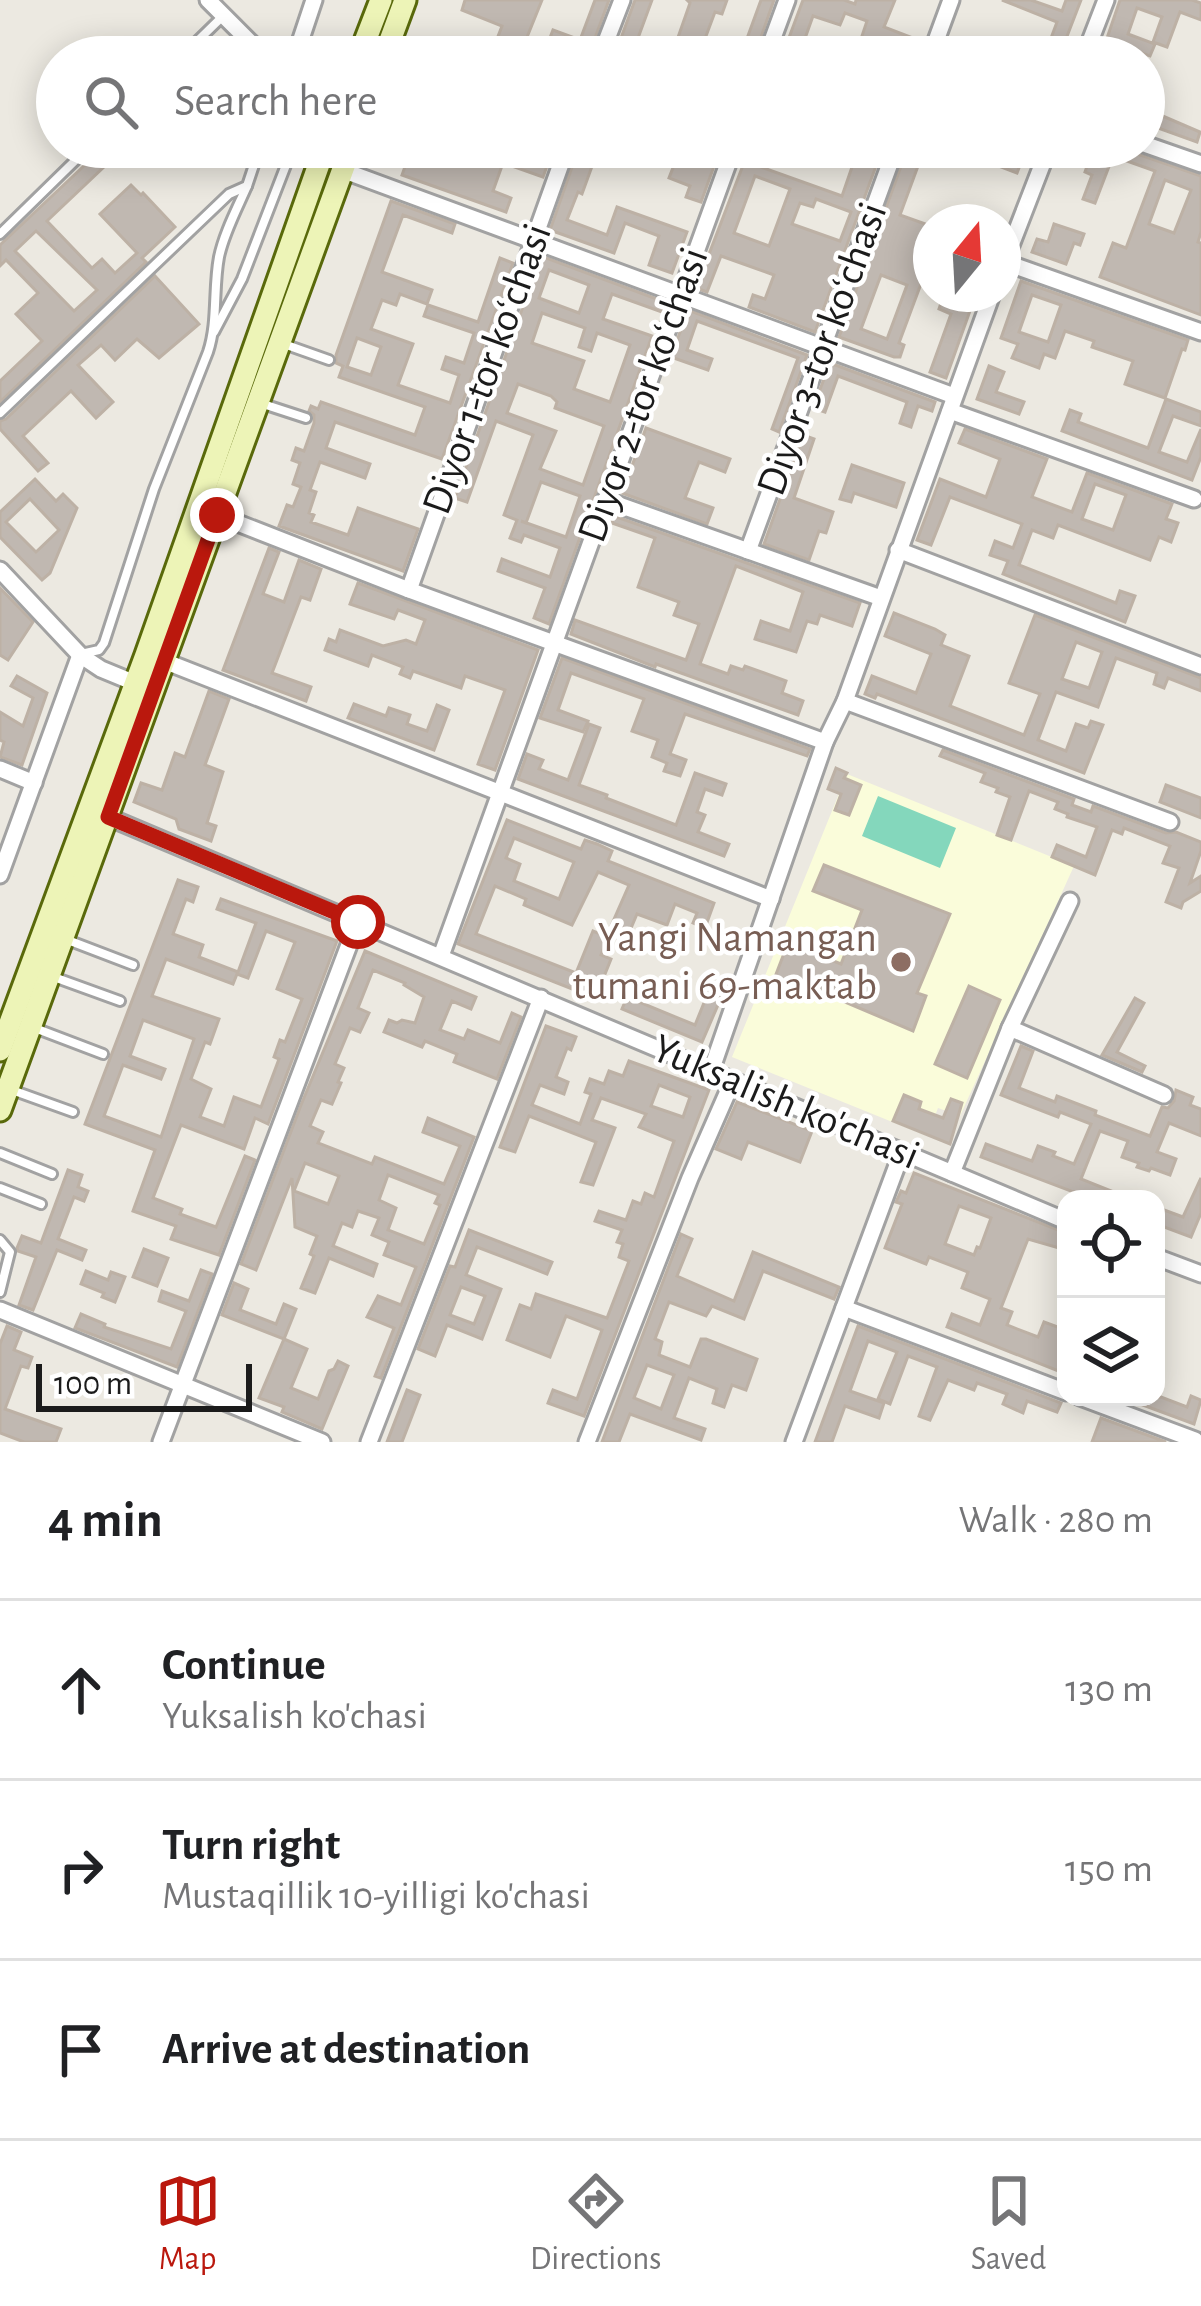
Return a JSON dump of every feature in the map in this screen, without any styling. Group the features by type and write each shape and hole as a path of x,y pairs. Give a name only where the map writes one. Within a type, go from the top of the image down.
{"main road":[{"path":"367,36 382,0"},
{"path":"392,36 405,0"},
{"path":"4,1099 164,661 318,168"},
{"path":"0,1050 135,683 258,402 342,170"}],"street":[{"path":"208,0 244,36"},
{"path":"302,36 314,0"},
{"path":"608,36 622,0"},
{"path":"774,36 787,0"},
{"path":"938,36 951,0"},
{"path":"1092,36 1106,0"},
{"path":"1165,151 1201,164"},
{"name":"Diyor 1-tor koʻchasi","path":"409,590 559,168"},
{"name":"Diyor 2-tor koʻchasi","path":"441,956 726,168"},
{"name":"Diyor 3-tor koʻchasi","path":"748,551 888,168"},
{"path":"1021,220 1041,168"},
{"path":"342,170 821,347 1194,499"},
{"path":"1021,270 1201,332"},
{"path":"711,1071 825,742 985,312"},
{"path":"605,500 881,598"},
{"path":"208,512 825,742"},
{"path":"898,550 1201,665"},
{"path":"0,570 80,655 135,683"},
{"path":"0,874 80,655"},
{"path":"164,661 771,899"},
{"path":"844,701 1170,822"},
{"path":"0,769 34,783"},
{"name":"Yuksalish ko'chasi","path":"108,817 1057,1217"},
{"path":"952,1173 1010,1028 1070,901"},
{"path":"161,1442 358,922"},
{"path":"369,1442 541,998"},
{"path":"1010,1028 1163,1095"},
{"path":"587,1442 733,1080"},
{"path":"794,1442 902,1152"},
{"path":"1165,1260 1201,1274"},
{"path":"844,1307 1057,1389"},
{"path":"0,1310 322,1442"},
{"path":"1103,1406 1194,1441 1201,1421"}],"lane":[{"path":"202,36 224,15"},
{"path":"0,233 67,168"},
{"path":"214,332 220,252 253,168"},
{"path":"80,655 99,650 104,643 154,489 214,332 242,279 285,168"},
{"path":"0,412 229,194 247,186"},
{"path":"280,343 329,360"},
{"path":"258,402 306,418"},
{"path":"63,938 133,965"},
{"path":"50,975 120,1001"},
{"path":"31,1026 103,1054"},
{"path":"4,1099 73,1112"},
{"path":"0,1153 52,1174"},
{"path":"0,1187 40,1204"},
{"path":"0,1240 10,1252 0,1292"}],"shaded area":[{"name":"Yangi Namangan tumani 69-maktab","path":"847,774 1074,866 960,1116 938,1108 927,1136 732,1057"}],"green space":[{"path":"878,796 956,828 940,868 862,836"}],"building":[{"path":"465,0 542,0 527,36 498,36 502,26 462,10"},
{"path":"595,0 609,0 596,36 582,36"},
{"path":"635,0 652,0 639,36 622,36"},
{"path":"687,0 727,0 722,14 715,12 706,36 678,36 690,3"},
{"path":"761,0 774,0 761,36 748,36"},
{"path":"803,0 855,4 856,0 895,0 884,27 907,36 862,36 867,21 845,13 840,25 813,16 806,36 790,36"},
{"path":"1002,0 1031,0 1062,11 1066,0 1081,0 1067,36 1052,36 1057,22"},
{"path":"1120,0 1201,3 1201,20 1180,12 1167,47 1165,36 1155,36 1162,17 1137,8 1128,34 1133,36 1108,36"},
{"path":"1165,117 1200,132 1197,142 1165,131"},
{"path":"1165,164 1201,176 1201,315 1100,277 1113,243 1126,248 1155,171 1147,168 1165,168","holes":["1165,180 1191,190 1174,233 1149,224"]},
{"path":"82,168 103,168 47,221 92,268 102,259 115,273 137,253 100,214 131,185 175,227 142,258 146,262 0,402 0,381 42,341 16,314 38,293 6,260 0,266 0,245","holes":["36,231 97,290 74,311 15,251"]},
{"path":"404,168 501,168 493,191 511,198 506,212 402,175"},
{"path":"517,168 546,168 543,177"},
{"path":"572,168 591,168 567,220 607,235 617,207 687,232 672,273 649,265 659,236 625,223 614,253 550,230"},
{"path":"673,168 713,168 701,202 686,197 690,186 669,178"},
{"path":"742,168 764,168 842,196 852,168 875,168 815,332 749,307 753,295 765,299 774,275 721,256 707,292 696,288","holes":["755,176 790,189 769,246 734,233","816,199 851,212 840,241 792,224 800,203 813,207"]},
{"path":"900,168 917,168 900,215 913,220 913,305 899,343 904,345 900,357 839,337","holes":["881,275 907,285 887,339 861,329"]},
{"path":"1086,168 1108,168 1095,203 1083,199 1092,175 1085,172"},
{"path":"391,201 455,224 452,233 403,215 382,272 432,290 427,304 400,294 396,305 382,300 371,329 413,344 398,385 450,403 459,375 442,369 446,357 464,363 474,333 424,316 428,305 478,322 500,258 513,263 442,459 335,422 326,448 370,464 365,478 320,462 310,490 316,492 311,522 348,535 358,508 418,529 403,571 279,526 301,487 293,484 300,463 292,460 296,448 304,451 314,423 311,406 318,409 321,402 415,435 425,407 339,377 343,366 336,363","holes":["357,338 381,347 371,375 347,367"]},
{"path":"1054,224 1084,234 1080,245 1074,243 1066,264 1032,252 1037,239 1048,242"},
{"path":"541,256 665,302 662,312 612,294 603,319 652,336 549,624 534,618 545,588 498,571 502,559 550,577 560,548 524,535 521,542 510,538 517,520 504,515 533,435 496,421 467,502 455,498","holes":["549,270 589,285 579,313 539,298","542,313 585,328 579,347 591,351 597,333 630,345 610,402 574,389 584,361 532,343","518,384 551,396 557,402 555,408 604,426 583,485 540,469 556,431 507,413","541,482 580,496 566,537 526,523"]},
{"path":"155,276 199,324 159,358 137,339 115,360 101,345 78,365 113,402 96,418 71,391 23,436 48,463 38,471 0,429 0,421"},
{"path":"1021,281 1188,340 1165,398 1125,384 1133,361 1092,347 1094,341 1065,331 1055,358 1044,354 1039,368 1012,358 1018,344 1001,338 1010,312 1021,312","holes":["1032,295 1061,305 1048,342 1019,332"]},
{"path":"688,310 807,355 779,432 772,429 798,358 697,321 687,350 712,359 708,370 671,357"},
{"path":"946,312 970,312 946,378 930,372 951,314"},
{"path":"830,363 935,402 932,411 918,406 911,427 900,423 907,402 838,376 825,412 813,408"},
{"path":"989,366 1004,372 996,392 1024,402 1019,414 977,399"},
{"path":"1166,399 1201,412 1201,426 1173,416 1159,452 1187,462 1201,429 1201,457 1192,480 1062,431 1070,410 1081,414 1078,422 1148,448"},
{"path":"646,428 730,459 725,472 699,462 685,498 713,508 707,524 622,493"},
{"path":"965,429 1047,459 1032,497 1072,512 1087,473 1172,504 1166,519 1178,523 1171,542 1159,537 1150,560 1058,525 1053,538 1032,530 1019,565 1116,603 1120,591 1135,596 1125,622 1003,574 1008,561 990,555 995,541 1013,548 1022,524 950,497 931,545 917,540 940,479 986,497 1000,459 959,443","holes":["1095,484 1126,495 1113,530 1082,519"]},
{"path":"803,435 814,439 794,498 833,512 826,533 819,531 809,560 764,544"},
{"path":"852,465 904,483 896,507 854,493 851,502 840,499"},
{"path":"35,479 56,501 63,494 77,508 50,573 42,580 0,537 0,512","holes":["30,499 59,530 36,552 6,522"]},
{"path":"614,516 860,603 852,626 820,615 817,624 807,621 796,652 755,639 761,621 790,631 803,592 736,566 700,664 728,674 731,666 743,670 745,666 786,681 782,693 803,701 798,715 571,634 575,620 686,660 699,624 674,615 679,602 638,587 655,538 612,523"},
{"path":"269,548 279,552 263,594 284,602 299,560 321,569 310,600 301,597 272,673 311,687 306,701 223,670"},
{"path":"358,583 538,650 495,770 478,764 505,690 465,676 461,688 413,671 410,678 400,674 403,667 372,655 368,666 325,650 329,639 336,642 340,630 383,646 406,640 416,644 425,620 398,610 394,619 350,604"},
{"path":"0,588 33,622 8,660 0,655"},
{"path":"894,613 945,635 941,645 969,656 950,706 1024,735 1040,694 1009,683 1035,615 1201,678 1201,691 1168,678 1164,688 1154,684 1157,673 1116,658 1098,707 1056,692 1038,740 1066,751 1076,724 1103,725 1084,773 877,694 875,698 865,694 872,676 916,693 931,654 885,636","holes":["1076,642 1102,652 1089,688 1062,679"]},
{"path":"562,658 810,749 807,756 685,714 670,754 686,760 680,776 664,771 667,763 652,757 658,740 632,731 644,699 571,673 558,710 588,721 583,732 540,718"},
{"path":"17,676 47,693 22,765 0,757 4,742 0,740 0,712 23,726 33,698 11,686"},
{"path":"209,691 229,699 205,765 223,772 207,823 216,826 211,841 179,829 176,819 134,802 141,783 162,790 175,753 185,757"},
{"path":"354,704 386,716 389,708 410,715 407,724 427,731 437,705 449,710 434,750 348,718"},
{"path":"589,724 600,728 579,785 606,798 676,825 695,773 726,784 722,795 705,789 697,812 705,815 698,832 729,844 724,856 518,779 527,754 543,760 539,769 568,780"},
{"path":"943,750 1074,799 1072,805 1091,812 1093,806 1201,842 1190,883 1201,876 1201,891 1181,908 1166,902 1179,868 1163,863 1170,846 1124,828 1122,834 1112,830 1095,875 1052,857 1057,845 1086,857 1097,827 1067,817 1055,809 1058,802 1029,791 1011,840 997,835 1010,797 981,782 985,773 940,756"},
{"path":"836,768 847,773 844,778 861,785 849,815 835,810 841,794 828,789"},
{"path":"1166,785 1201,798 1201,818 1160,802"},
{"path":"507,820 581,849 585,840 597,844 612,851 608,861 714,903 705,928 693,923 697,913 675,904 667,925 637,914 626,940 608,933 629,885 598,872 572,925 524,905 526,899 495,886 476,934 576,973 593,931 608,937 601,955 611,959 601,984 591,980 585,994 458,944","holes":["514,838 574,862 559,899 514,881 520,864 506,858"]},
{"path":"824,865 950,914 917,993 926,996 913,1031 775,977 788,943 841,964 862,910 813,891"},
{"path":"178,880 198,887 193,902 186,899 173,934 203,945 199,957 238,972 256,923 217,909 221,899 337,941 268,1124 255,1118 244,1149 181,1125 153,1198 216,1227 245,1156 255,1160 219,1255 171,1239 176,1226 133,1211 155,1150 85,1124","holes":["266,931 295,942 277,989 302,999 285,1042 280,1040 274,1057 279,1059 261,1107 234,1097 224,1126 200,1117 211,1089 191,1079 219,1019 152,996 166,959 233,984 237,974 248,978","143,1020 194,1039 161,1137 104,1116 123,1065 161,1079 165,1069 130,1056"]},
{"path":"365,951 476,997 471,1009 452,1001 440,1030 464,1039 468,1030 500,1043 512,1013 521,1017 497,1079 454,1062 457,1054 384,1032 389,1020 415,1023 424,997 373,970 358,1008 369,1013 360,1032 350,1028 335,1064 344,1068 341,1083 332,1104 321,1100 310,1126 323,1132 318,1143 372,1164 375,1157 444,1184 460,1146 423,1132 428,1118 474,1137 381,1378 375,1376 394,1328 367,1317 378,1296 401,1305 416,1267 384,1255 389,1242 372,1235 379,1218 358,1211 352,1227 342,1223 333,1246 377,1264 373,1276 329,1258 315,1293 301,1288 317,1236 295,1227 292,1178 256,1270 241,1264","holes":["305,1163 339,1176 328,1204 294,1191","388,1175 439,1195 435,1203 440,1205 424,1244 388,1230 396,1208 379,1200"]},
{"path":"969,986 1000,1000 967,1078 935,1064"},
{"path":"708,993 721,998 702,1042 622,1009 627,997 695,1025"},
{"path":"1135,998 1144,1003 1117,1052 1145,1066 1142,1072 1102,1055"},
{"path":"546,1026 576,1037 556,1077 568,1082 564,1094 540,1085 532,1105 580,1124 591,1094 585,1092 590,1079 604,1084 609,1071 623,1076 629,1061 709,1090 584,1416 548,1403 553,1390 577,1399 602,1330 566,1316 550,1357 507,1340 520,1305 531,1309 536,1294 607,1318 629,1261 619,1257 623,1244 617,1242 622,1230 595,1221 599,1211 626,1220 633,1201 641,1204 645,1193 654,1197 674,1141 639,1127 646,1114 601,1098 592,1120 615,1128 593,1185 581,1182 596,1142 529,1116 515,1152 500,1147","holes":["659,1085 690,1097 683,1117 651,1106"]},
{"path":"1021,1046 1033,1051 1019,1088 1055,1102 1057,1096 1150,1136 1162,1107 1174,1101 1176,1090 1193,1097 1190,1105 1201,1109 1201,1136 1169,1123 1157,1152 1176,1159 1170,1175 1137,1167 1139,1163 1122,1157 1128,1141 1100,1131 1081,1179 1108,1190 1068,1190 981,1157 986,1144 1032,1161 1038,1146 1074,1164 1091,1124 1001,1095"},
{"path":"904,1095 921,1102 919,1109 943,1118 951,1099 962,1103 950,1144 893,1121"},
{"path":"737,1102 812,1131 800,1162 748,1142 741,1159 716,1149"},
{"path":"68,1170 82,1175 78,1187 88,1191 84,1201 74,1197 58,1239 86,1250 82,1260 57,1250 33,1310 19,1305 36,1257 17,1248 22,1236 41,1243"},
{"path":"914,1173 1057,1229 1057,1247 1028,1239 1001,1308 1012,1312 1007,1325 1038,1337 1044,1322 1057,1327 1057,1370 947,1327 952,1314 980,1325 990,1299 962,1288 968,1272 929,1257 926,1264 885,1248 902,1204 896,1202 901,1191 906,1193","holes":["959,1206 991,1218 974,1255 945,1244"]},
{"path":"1201,1178 1201,1213 1191,1237 1165,1227 1165,1210 1183,1217"},
{"path":"469,1230 552,1262 547,1274 477,1247 466,1275 501,1289 482,1339 447,1325 435,1356 418,1349 450,1266 455,1267","holes":["461,1287 485,1296 474,1324 450,1315"]},
{"path":"681,1234 692,1239 677,1276 734,1301 753,1252 839,1287 834,1299 763,1271 744,1319 712,1306 706,1316 669,1302 655,1339 662,1342 659,1355 690,1367 701,1339 706,1339 757,1359 746,1390 732,1385 724,1407 713,1403 717,1389 689,1378 674,1418 705,1429 701,1440 630,1414 619,1442 602,1442","holes":["647,1365 674,1375 661,1409 634,1398"]},
{"path":"144,1249 168,1258 157,1286 133,1277"},
{"path":"201,1270 212,1274 177,1367 75,1328 81,1314 104,1327 171,1349 186,1311 159,1301 162,1291 189,1301"},
{"path":"86,1271 108,1280 111,1272 125,1277 115,1302 81,1284"},
{"path":"234,1283 248,1289 240,1310 276,1324 284,1304 296,1309 284,1339 222,1315"},
{"path":"7,1326 21,1332 14,1350 32,1357 28,1368 21,1366 5,1409 61,1429 56,1442 24,1442 0,1433 0,1344"},
{"path":"858,1326 1060,1406 1057,1412 1027,1401 1023,1413 1003,1404 1007,1394 977,1383 974,1390 948,1380 930,1420 919,1416 937,1367 908,1356 890,1404 878,1399 897,1352 868,1341 850,1391 884,1403 879,1418 845,1406 832,1442 815,1442"},
{"path":"284,1339 307,1349 291,1388 318,1399 338,1361 348,1366 322,1429 259,1398"},
{"path":"407,1390 420,1395 402,1442 387,1442"},
{"path":"1191,1396 1201,1400 1194,1424 1146,1406 1165,1406 1165,1399 1187,1407"},
{"path":"1101,1418 1166,1442 1092,1442"}],"place":[{"name":"Yangi Namangan tumani 69-maktab","path":"901,962"}],"route":[{"path":"217,515 108,817 358,922"}]}
